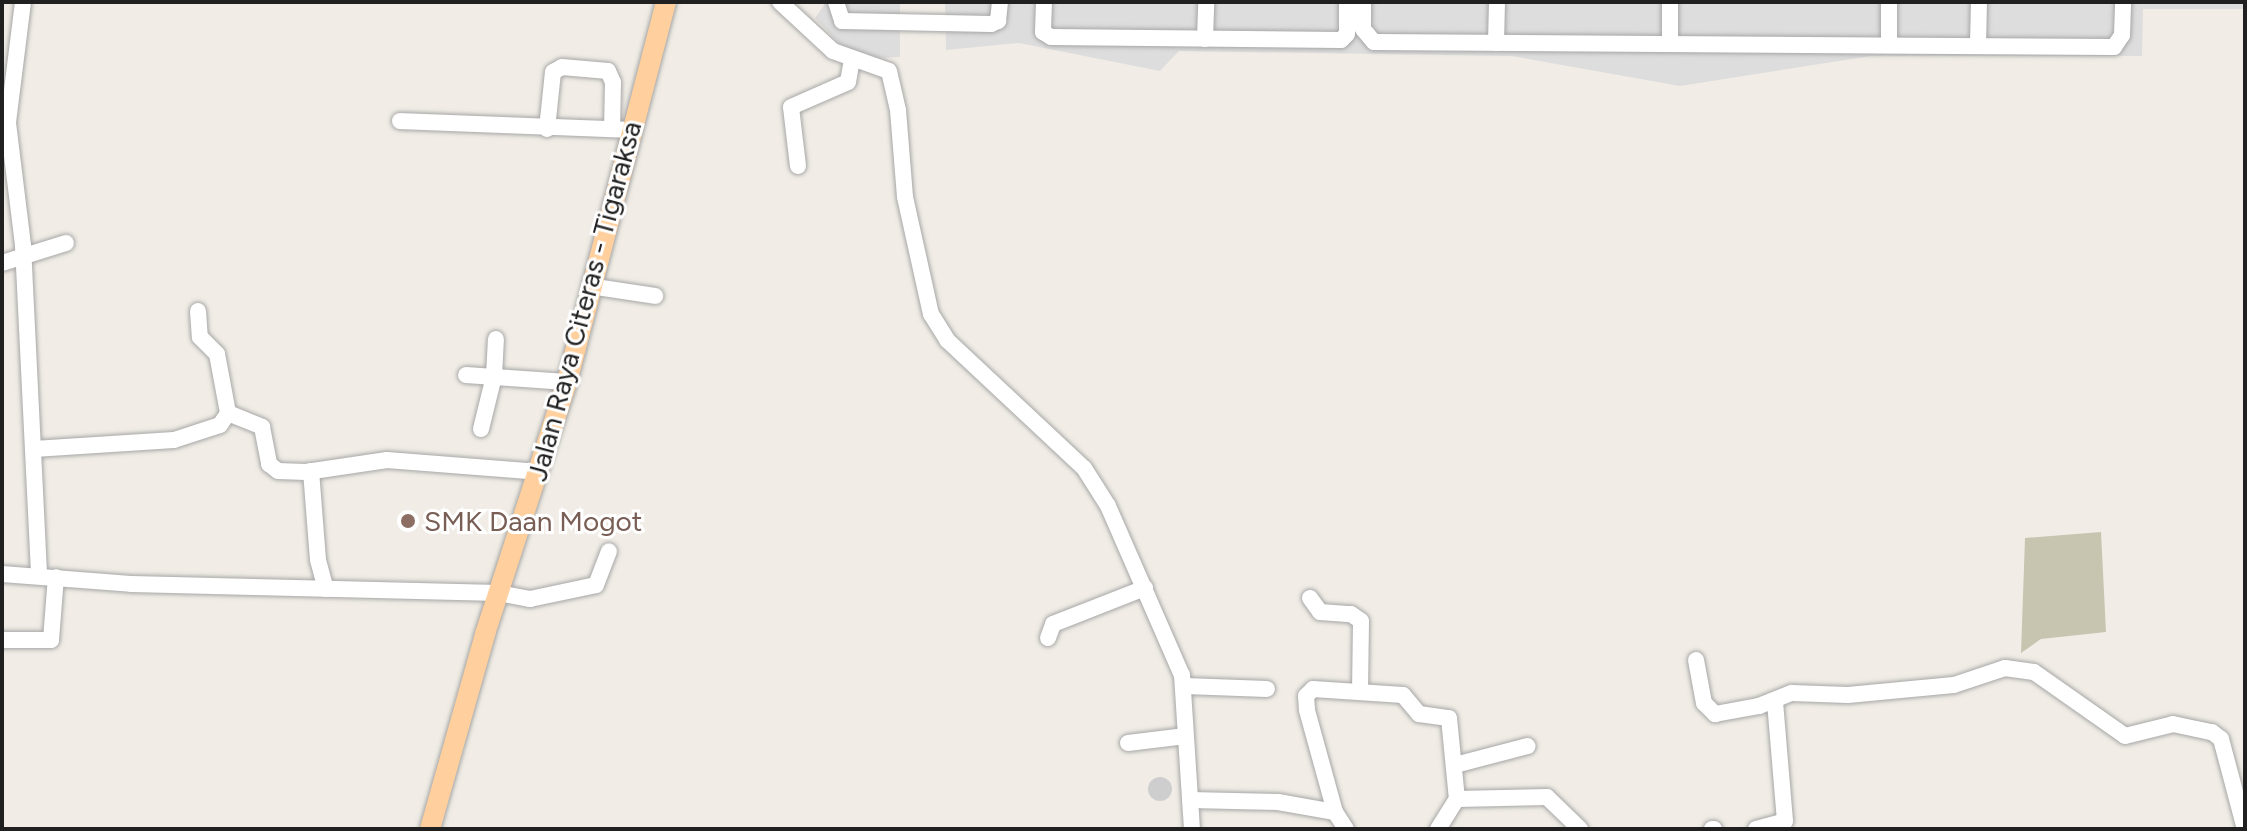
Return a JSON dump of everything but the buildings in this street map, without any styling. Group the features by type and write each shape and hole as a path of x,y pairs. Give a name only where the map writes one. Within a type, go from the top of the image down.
{"main road":[{"name":"Jalan Raya Citeras - Tigaraksa","path":"430,829 499,593 567,382 590,286 621,129 666,2"}],"street":[{"path":"2,640 51,640 56,624 47,576 34,449 36,428 27,398 30,350 8,123 9,39 23,2"},
{"path":"780,2 833,51 852,60 882,64 893,77 905,197 924,296 939,328 1094,480 1145,588 1185,686 1192,829"},
{"path":"836,2 842,21 977,24 998,21 1000,2"},
{"path":"1044,2 1046,36 1341,40 1347,29 1347,2"},
{"path":"1205,39 1206,2"},
{"path":"1363,2 1363,29 1374,42 2114,47 2122,35 2123,2"},
{"path":"1496,43 1497,2"},
{"path":"1670,2 1670,43"},
{"path":"1889,2 1889,45"},
{"path":"1978,45 1979,2"},
{"path":"798,166 791,107 848,82 852,60"},
{"path":"400,121 547,129 621,129 613,82 608,71 556,67 547,129"},
{"path":"2,263 66,243"},
{"path":"590,286 655,296"},
{"path":"34,449 174,440 220,425 228,413 217,354 200,337 198,311"},
{"path":"481,429 494,376 496,339"},
{"path":"466,375 567,382"},
{"path":"228,413 262,427 271,468 311,471 387,460 538,472"},
{"path":"311,471 318,560 326,589"},
{"path":"2,574 326,589 499,593 536,598 591,587 609,551"},
{"path":"1048,638 1053,624 1145,588"},
{"path":"1310,598 1320,612 1351,614 1361,621 1360,692"},
{"path":"1696,660 1710,712 1775,701 1792,693 1836,695 1954,685 2005,668 2034,672 2125,736 2173,724 2212,732 2221,739 2245,829"},
{"path":"1185,686 1267,689"},
{"path":"1346,829 1335,812 1306,696 1313,689 1403,695 1419,714 1449,718 1457,799 1438,829"},
{"path":"1756,829 1785,821 1775,701"},
{"path":"1128,743 1186,736"},
{"path":"1455,765 1528,746"},
{"path":"1457,799 1547,797 1580,829"},
{"path":"1190,800 1278,802 1335,812"}],"shaded area":[{"path":"826,2 900,2 900,57 865,59 846,50 815,18"},
{"path":"945,2 2245,2 2245,9 2143,9 2142,56 1871,56 1680,86 1512,56 1179,51 1160,71 1019,43 946,50"},
{"path":"2101,532 2106,632 2041,639 2021,653 2025,538"},
{"path":"1160,777 1169,780 1172,789 1169,798 1160,801 1151,798 1148,789 1151,780"}],"place":[{"name":"SMK Daan Mogot","path":"408,521"}]}
